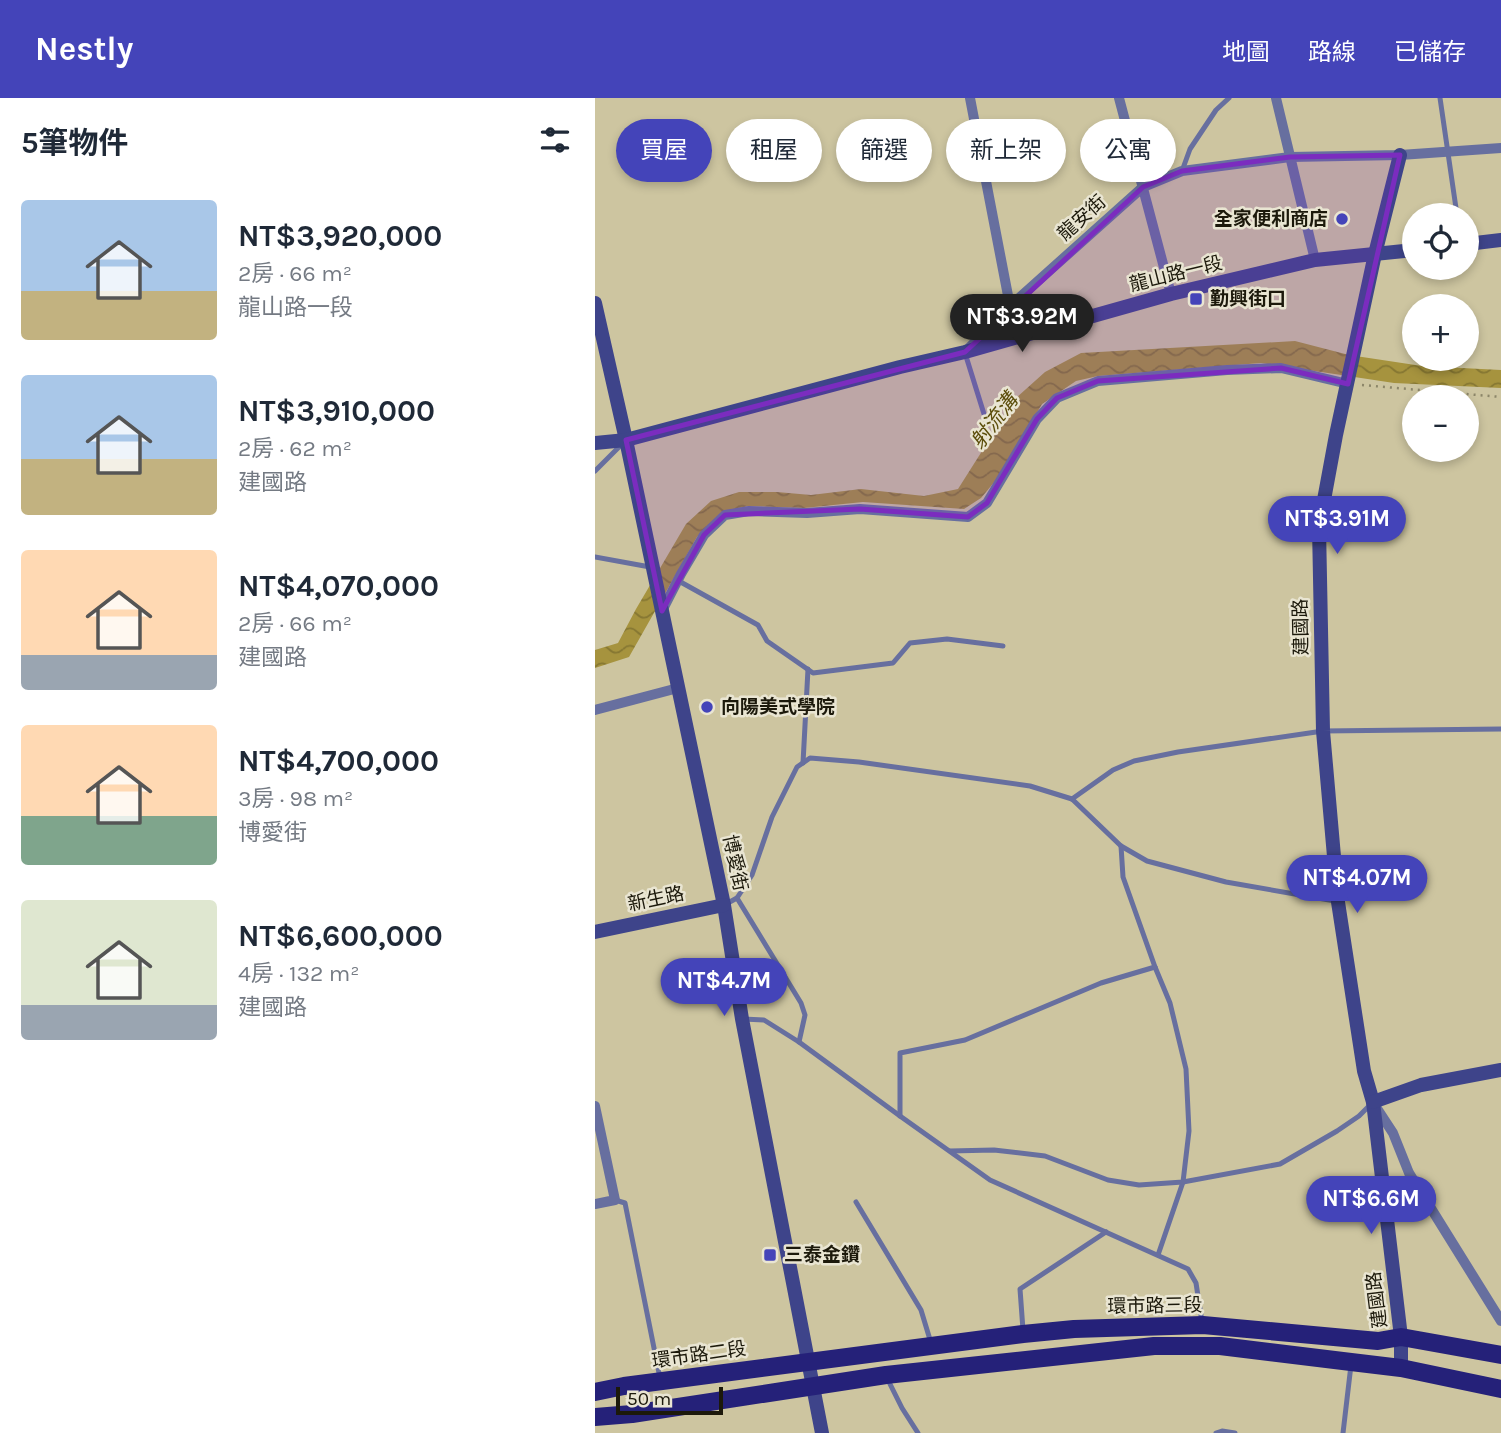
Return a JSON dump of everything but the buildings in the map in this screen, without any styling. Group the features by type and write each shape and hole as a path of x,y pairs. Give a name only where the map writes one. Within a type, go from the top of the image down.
{"main road":[{"name":"環市路三段","path":"809,1361 1023,1334 1159,1325 1203,1325 1378,1340 1401,1337 1501,1355"},
{"name":"環市路三段","path":"813,1386 886,1375 1154,1346 1220,1346 1401,1368 1501,1389"},
{"name":"環市路二段","path":"595,1392 809,1361"},
{"path":"595,1417 632,1414 813,1386"}],"street":[{"path":"970,98 1010,306"},
{"path":"1119,98 1171,294"},
{"path":"1276,98 1315,260"},
{"name":"龍安街","path":"965,352 1010,306 1143,187 1182,171 1290,157 1400,155 1501,148"},
{"name":"建國路","path":"1400,155 1375,254 1319,527 1323,731 1338,902 1364,1071 1373,1102 1401,1337 1401,1368"},
{"path":"1479,243 1501,240"},
{"name":"龍山路一段","path":"595,443 626,440 965,352 1171,294 1315,260 1402,251"},
{"name":"博愛街","path":"595,303 678,688 731,902 742,1019 822,1433"},
{"path":"659,597 677,580 704,535 725,515 749,511 807,513 860,509 968,517 987,503 1037,419 1057,398 1098,381 1281,368 1348,382"},
{"path":"595,710 678,688"},
{"name":"新生路","path":"595,932 731,902"},
{"path":"1373,1102 1420,1085 1501,1070"},
{"name":"建國路","path":"1373,1102 1393,1133 1409,1172 1501,1321"},
{"path":"595,1106 615,1200 595,1204"}],"lane":[{"path":"1182,171 1190,149 1216,110 1229,98"},
{"path":"1440,98 1455,203"},
{"path":"965,352 984,414"},
{"path":"595,471 626,440"},
{"path":"595,557 653,567"},
{"path":"677,580 758,625 767,641 813,673 893,663 911,643 947,639 1003,646"},
{"path":"803,763 808,669"},
{"path":"1072,799 1113,770 1134,761 1178,752 1323,731 1501,729"},
{"path":"799,1042 806,1015 801,1003 731,902 752,875 772,817 797,767 810,758 859,762 1030,786 1072,799 1121,846 1147,861 1226,882 1338,902"},
{"path":"1121,846 1123,877 1170,1003 1186,1069 1189,1131 1183,1182 1158,1255"},
{"path":"900,1116 900,1053 965,1040 1101,983 1155,967"},
{"path":"742,1019 764,1020 799,1042 990,1180 1188,1269 1196,1283 1203,1325"},
{"path":"950,1152 994,1150 1045,1156 1108,1180 1139,1185 1183,1182 1280,1164 1359,1116 1373,1102"},
{"path":"615,1200 625,1203 661,1381"},
{"path":"856,1202 921,1310 932,1346"},
{"path":"1023,1334 1020,1289 1106,1232"},
{"path":"1343,1433 1351,1362"},
{"path":"886,1375 918,1433"},
{"path":"1216,1433 1235,1433"}],"path":[{"path":"1348,382 1501,397"}],"highlighted area":[{"path":"1400,155 1348,384 1281,368 1098,381 1057,398 1037,419 987,503 968,517 860,509 725,515 704,535 662,611 626,440 965,352 1143,187 1182,171 1290,157"}],"water":[{"path":"1295,341 1349,355 1402,363 1402,371 1501,370 1501,388 1394,383 1261,363 1098,376 1076,381 1042,404 1001,474 981,498 964,509 863,502 804,508 748,506 721,513 697,537 629,657 595,668 595,650 618,643 686,524 711,501 739,492 811,495 861,489 924,496 958,489 1015,399 1045,372 1081,353"}],"place":[{"name":"全家便利商店","path":"1342,219"},
{"name":"勤興街口","path":"1196,299"},
{"name":"向陽美式學院","path":"707,707"},
{"name":"三泰金鑽","path":"770,1255"}],"water label":[{"name":"射流溝","path":"994,421"}]}
